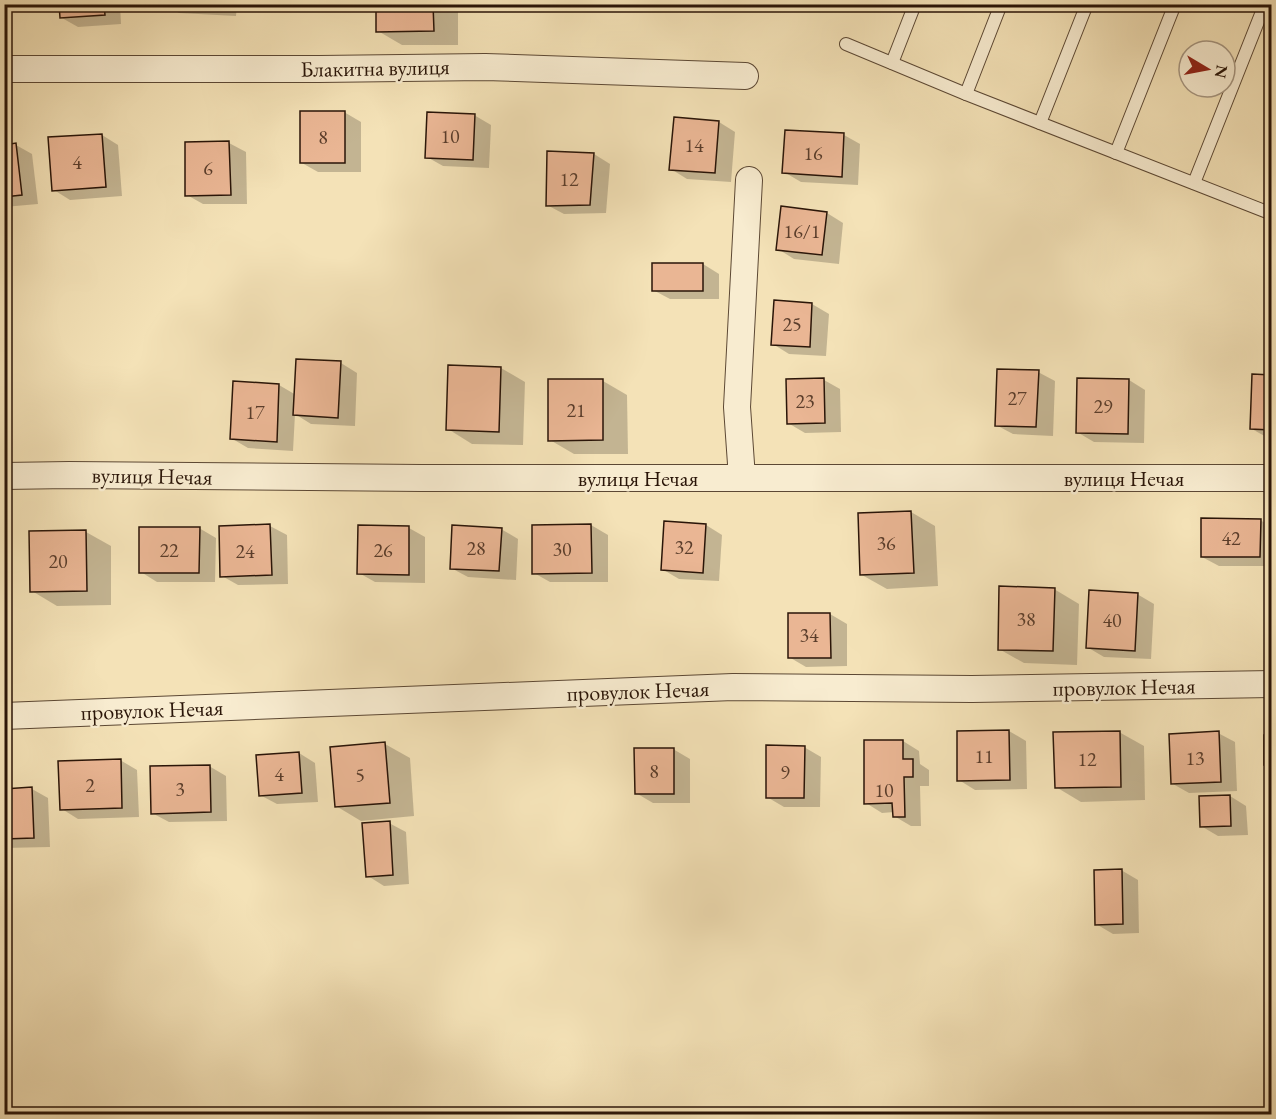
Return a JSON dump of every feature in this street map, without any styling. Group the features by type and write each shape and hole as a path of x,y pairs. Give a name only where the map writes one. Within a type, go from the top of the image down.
{"street":[{"name":"Блакитна вулиця","path":"4,69 485,67 745,76"},
{"path":"742,478 738,407 749,180"},
{"name":"вулиця Нечая","path":"4,476 1272,478"},
{"name":"провулок Нечая","path":"4,716 733,687 972,689 1272,684"}],"lane":[{"path":"892,63 915,4"},
{"path":"966,94 1001,4"},
{"path":"1040,123 1087,4"},
{"path":"1116,153 1175,4"},
{"path":"1194,183 1265,4"},
{"path":"846,44 966,94 1271,214"}],"building":[{"path":"59,4 104,4 105,15 60,18"},
{"path":"164,4 220,4 220,7"},
{"path":"376,4 433,4 434,31 376,32"},
{"path":"300,111 345,111 345,163 300,163"},
{"path":"427,112 475,114 473,160 425,158"},
{"path":"674,117 719,121 715,173 669,170"},
{"path":"785,130 844,133 842,177 782,173"},
{"path":"102,134 106,187 52,191 48,137"},
{"path":"229,141 231,195 185,196 185,142"},
{"path":"16,143 22,195 4,197 4,145"},
{"path":"547,151 594,153 590,205 546,206"},
{"path":"781,206 827,212 822,255 776,250"},
{"path":"652,263 703,263 703,291 652,291"},
{"path":"774,300 812,303 810,347 771,345"},
{"path":"296,359 341,361 338,418 293,415"},
{"path":"448,365 501,367 499,432 446,430"},
{"path":"997,369 1039,370 1036,427 995,426"},
{"path":"1252,374 1272,375 1272,430 1250,429"},
{"path":"824,378 825,423 787,424 786,379"},
{"path":"1077,378 1129,379 1128,434 1076,433"},
{"path":"548,379 603,379 603,440 548,441"},
{"path":"233,381 279,384 277,442 230,439"},
{"path":"911,511 914,573 860,575 858,513"},
{"path":"1201,518 1261,519 1260,557 1201,557"},
{"path":"664,521 706,524 703,573 661,570"},
{"path":"270,524 272,575 220,577 219,526"},
{"path":"591,524 592,573 532,574 532,525"},
{"path":"358,525 409,526 409,575 357,574"},
{"path":"452,525 502,528 499,571 450,569"},
{"path":"139,527 200,527 199,573 139,573"},
{"path":"86,530 87,591 30,592 29,531"},
{"path":"999,586 1055,588 1053,651 998,650"},
{"path":"1089,590 1138,593 1135,651 1086,648"},
{"path":"788,613 830,613 831,658 788,658"},
{"path":"1009,730 1010,780 957,781 957,731"},
{"path":"1120,731 1121,787 1055,788 1053,732"},
{"path":"1219,731 1221,782 1171,784 1169,734"},
{"path":"1264,735 1272,735 1272,765 1264,765"},
{"path":"864,740 903,740 903,759 913,759 913,777 904,777 905,817 893,817 892,803 864,804"},
{"path":"385,742 390,803 335,807 330,747"},
{"path":"766,745 805,746 804,798 766,798"},
{"path":"634,748 674,748 674,794 635,794"},
{"path":"299,752 302,793 259,796 256,755"},
{"path":"121,759 122,808 60,810 58,761"},
{"path":"210,765 211,812 151,814 150,766"},
{"path":"32,787 34,838 4,839 4,789"},
{"path":"1230,795 1231,826 1200,827 1199,796"},
{"path":"390,821 393,875 366,877 362,823"},
{"path":"1122,869 1123,924 1095,925 1094,870"}]}
